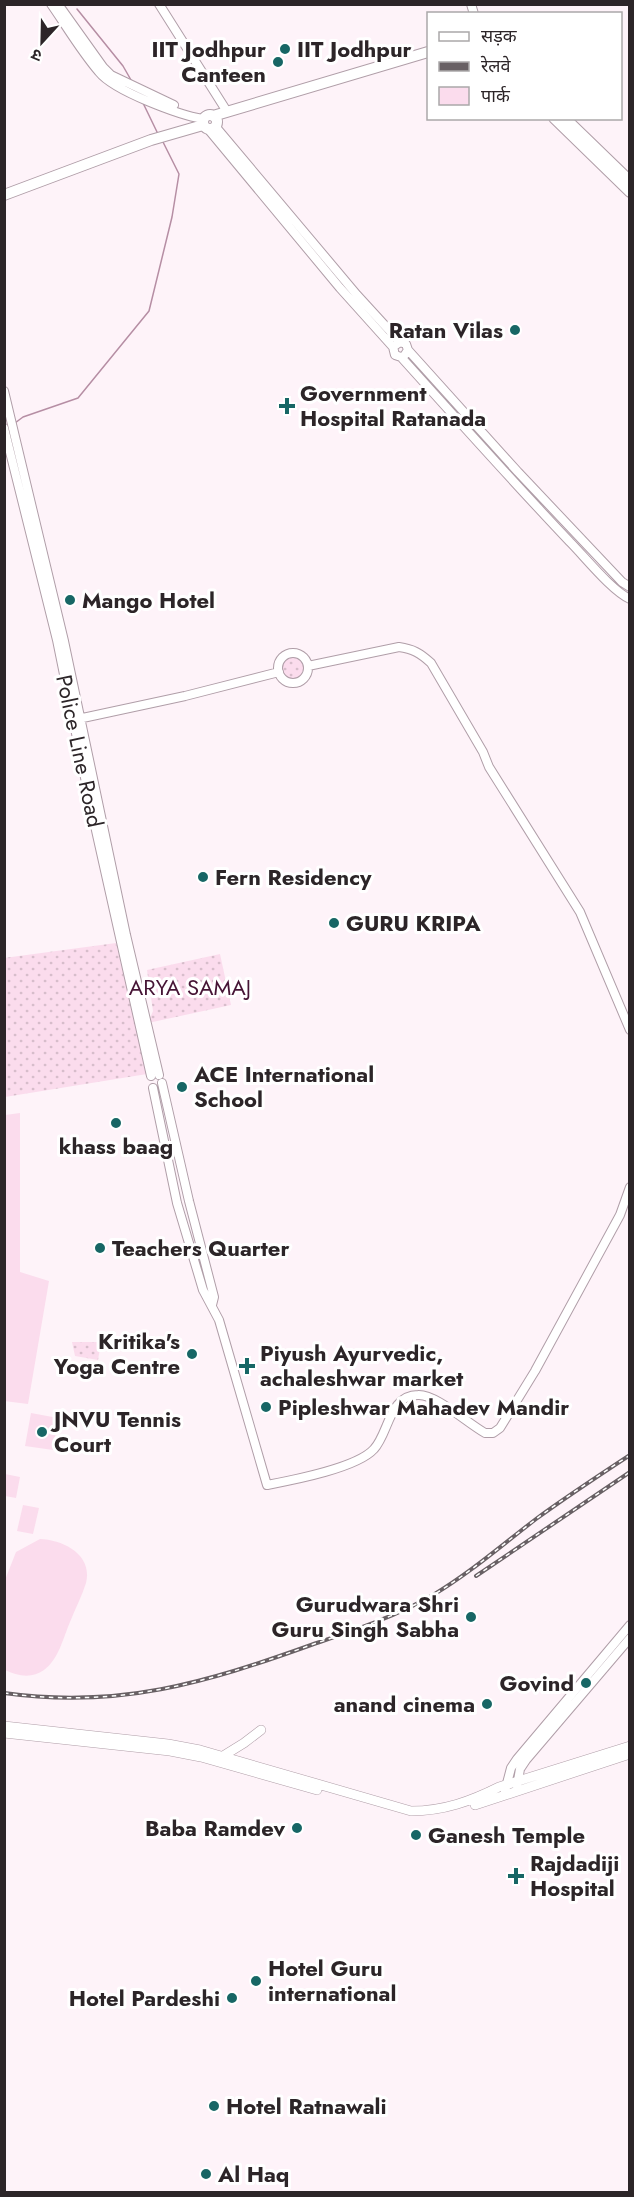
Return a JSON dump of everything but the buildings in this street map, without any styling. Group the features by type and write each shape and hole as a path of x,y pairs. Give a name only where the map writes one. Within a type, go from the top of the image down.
{"highway":[{"path":"4,188 164,129 208,122 226,110 427,53"},
{"path":"4,195 160,137 247,109 427,59"},
{"path":"556,120 630,192"},
{"path":"567,120 630,181"}],"main road":[{"path":"4,1726 168,1744 223,1756 411,1811 426,1811 452,1806 630,1754"},
{"path":"223,1756 238,1748 261,1730"},
{"path":"4,1733 170,1751 201,1757 410,1817 452,1812 505,1790"},
{"path":"517,1787 630,1746"}],"street":[{"path":"51,4 100,74 114,84 208,122 397,344"},
{"path":"58,4 103,67 137,92"},
{"path":"159,4 226,110"},
{"path":"397,344 406,344 408,350 518,472 622,582 630,587"},
{"path":"397,344 393,354 401,357 510,479 591,564 620,593 630,599"},
{"path":"401,357 408,350"},
{"path":"4,391 10,412 12,439 158,1078 213,1297 213,1305 248,1414 267,1485 348,1465 366,1457 379,1443 395,1408 405,1398 412,1395 427,1396 485,1432 493,1433 500,1428 620,1215 630,1187"},
{"path":"4,428 12,439"},
{"path":"308,666 399,647 411,648 431,663 483,752 489,767 580,912 630,1030"},
{"path":"291,652 303,656 308,666 307,674 297,682 288,682 279,672 279,661 291,652"},
{"path":"76,719 185,696 279,672"},
{"path":"158,1078 149,1082 153,1088 177,1203 206,1299 213,1305"},
{"path":"505,1790 511,1768 517,1759 630,1625"},
{"path":"517,1787 520,1769 526,1760 630,1638"}],"green space":[{"path":"292,657 300,660 303,668 300,676 292,679 284,676 281,668 284,660"},
{"path":"116,943 147,1074 5,1097 4,958"},
{"name":"ARYA SAMAJ","path":"220,954 231,1005 148,1023 153,1011 147,970"},
{"path":"20,1113 20,1272 49,1281 28,1404 4,1401 5,1115"},
{"path":"72,1342 101,1342 98,1360 75,1356"},
{"name":"JNVU Tennis Court","path":"31,1413 58,1418 53,1450 25,1446"},
{"path":"5,1474 20,1477 16,1498 5,1496"},
{"path":"23,1505 39,1508 33,1534 17,1531"},
{"path":"40,1539 58,1542 75,1551 85,1564 86,1583 53,1660 44,1670 35,1675 19,1675 5,1670 5,1580 16,1552"}],"waterway":[{"path":"77,9 123,66 131,80"},
{"path":"143,103 158,134"},
{"path":"15,423 23,417 78,398 149,311 172,217 179,174 162,140"}],"railway":[{"path":"4,1693 86,1698 161,1689 234,1671 373,1623 419,1603 447,1586 547,1511 630,1455"},
{"path":"476,1576 630,1472"}],"place":[{"name":"IIT Jodhpur","path":"285,49"},
{"name":"IIT Jodhpur Canteen","path":"278,62"},
{"name":"Ratan Vilas","path":"515,330"},
{"name":"Government Hospital Ratanada","path":"287,406"},
{"name":"Mango Hotel","path":"70,600"},
{"name":"Fern Residency","path":"203,877"},
{"name":"GURU KRIPA","path":"334,923"},
{"name":"ACE International School","path":"182,1087"},
{"name":"khass baag","path":"116,1123"},
{"name":"Teachers Quarter","path":"100,1248"},
{"name":"Kritika's Yoga Centre","path":"192,1354"},
{"name":"Piyush Ayurvedic, achaleshwar market","path":"247,1366"},
{"name":"Pipleshwar Mahadev Mandir","path":"266,1407"},
{"name":"JNVU Tennis Court","path":"42,1432"},
{"name":"Gurudwara Shri Guru Singh Sabha","path":"471,1617"},
{"name":"Govind","path":"586,1683"},
{"name":"anand cinema","path":"487,1704"},
{"name":"Baba Ramdev","path":"297,1828"},
{"name":"Ganesh Temple","path":"416,1835"},
{"name":"Rajdadiji Hospital","path":"516,1876"},
{"name":"Hotel Guru international","path":"256,1981"},
{"name":"Hotel Pardeshi","path":"232,1998"},
{"name":"Hotel Ratnawali","path":"214,2106"},
{"name":"Al Haq","path":"206,2174"}]}
